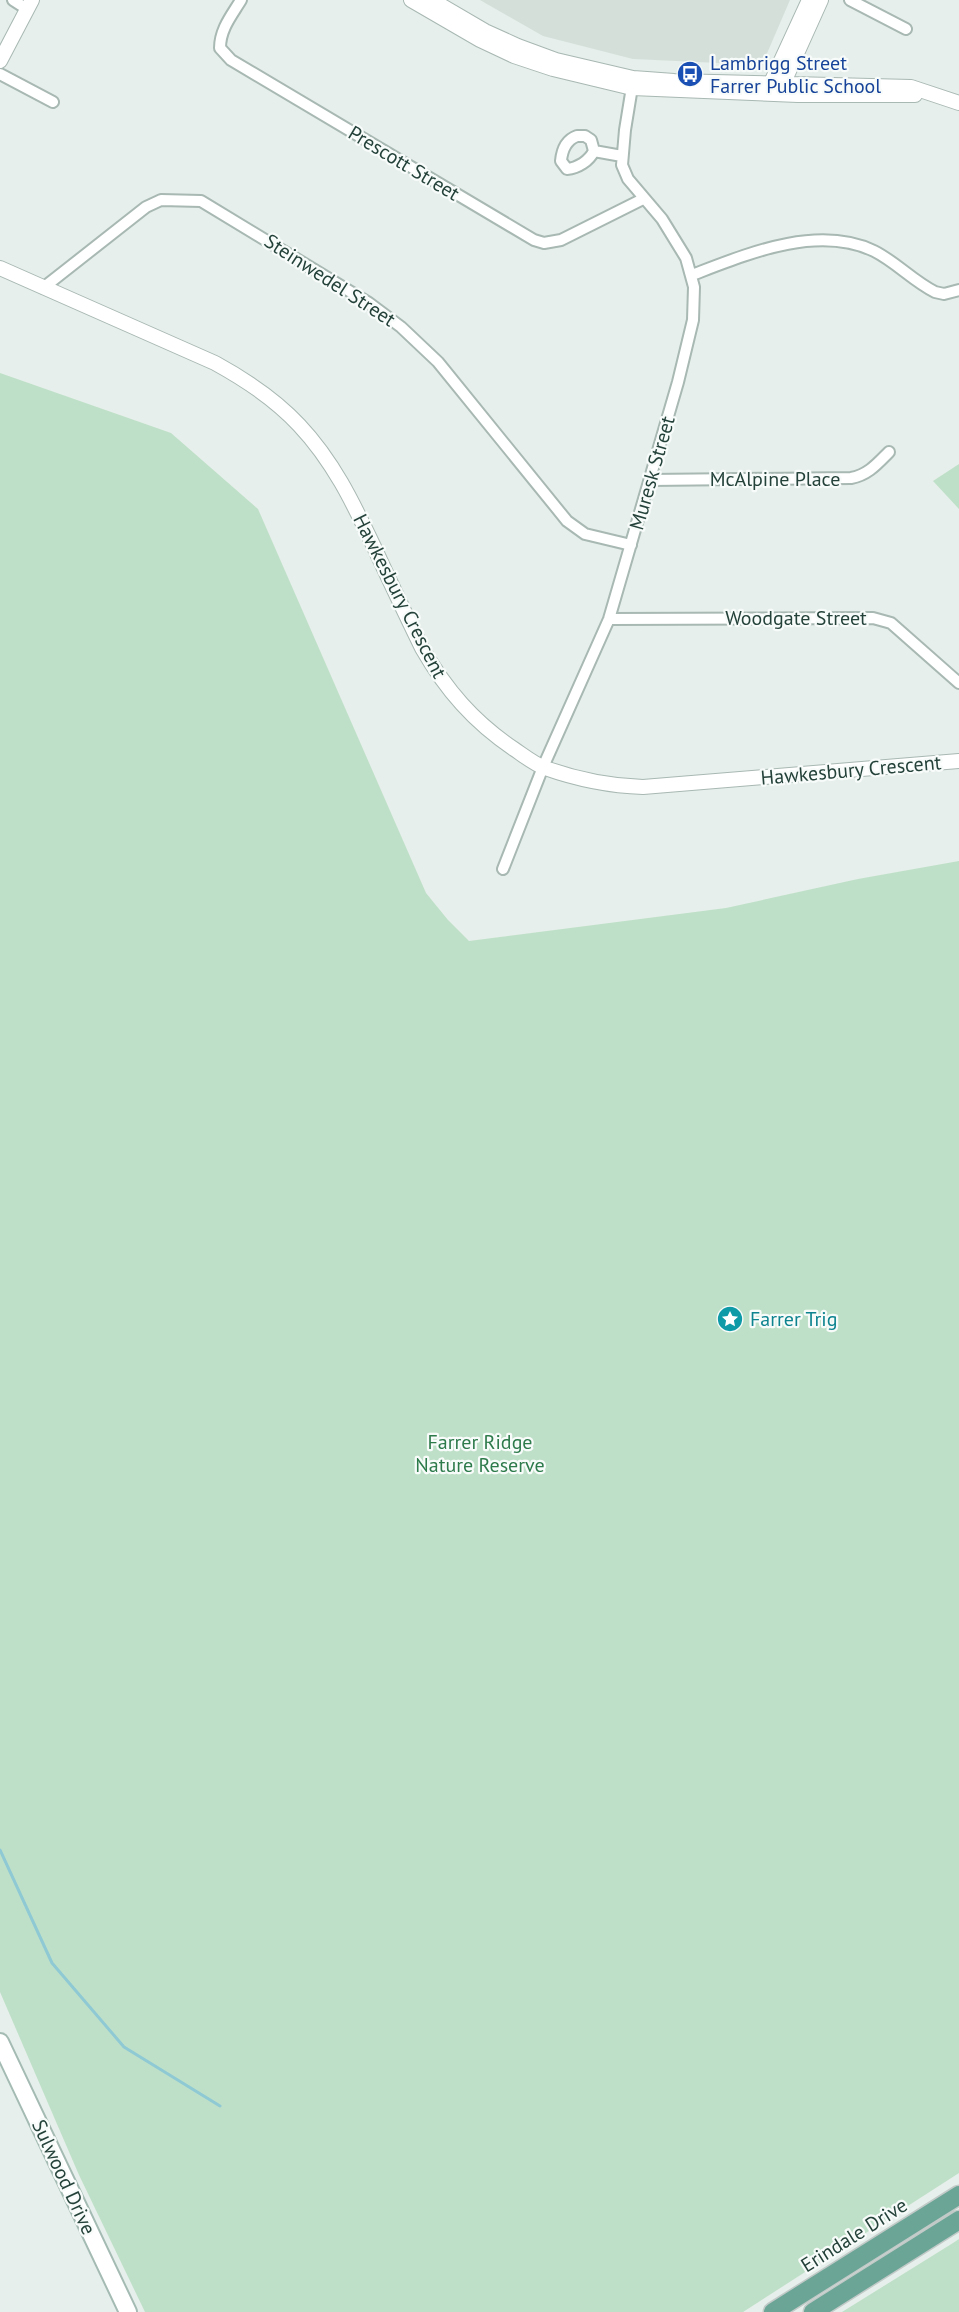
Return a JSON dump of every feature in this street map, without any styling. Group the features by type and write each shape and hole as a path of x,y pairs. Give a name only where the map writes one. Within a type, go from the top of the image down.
{"main road":[{"name":"Sulwood Drive","path":"0,2042 128,2312"},
{"name":"Erindale Drive","path":"773,2312 959,2195"},
{"path":"813,2312 959,2220"}],"street":[{"path":"0,61 29,4 14,0"},
{"name":"Prescott Street","path":"241,0 221,33 220,48 231,60 534,240 544,243 561,240 643,199"},
{"path":"411,0 480,40 514,56 563,72 632,83 775,89 911,87 959,103"},
{"path":"432,0 485,31 518,46 632,83"},
{"path":"775,89 809,0"},
{"path":"775,89 821,0"},
{"path":"850,0 906,29"},
{"path":"0,74 53,102"},
{"name":"Muresk Street","path":"503,869 543,767 609,619 678,382 693,320 692,275 680,245 662,219 628,179 622,165 632,83"},
{"path":"594,151 622,156"},
{"name":"Steinwedel Street","path":"43,288 146,207 161,200 201,201 351,290 401,327 438,362 567,521 585,534 631,545"},
{"path":"692,275 727,262 797,242 828,240 872,250 935,292 944,294 959,290"},
{"name":"Hawkesbury Crescent","path":"0,268 215,363 246,381 291,417 322,452 342,482 417,638 437,674 455,699 477,721 501,740 543,767 598,783 643,787 959,760"},
{"name":"McAlpine Place","path":"650,480 862,477 890,452"},
{"name":"Woodgate Street","path":"609,619 873,618 891,623 959,683"}],"shaded area":[{"path":"480,0 790,0 762,65 633,59 543,36"}],"green space":[{"name":"Farrer Ridge Nature Reserve","path":"0,373 171,433 258,509 426,893 469,941 726,908 858,879 959,861 959,2173 743,2312 145,2312 79,2175 0,1992"},
{"path":"959,464 959,509 933,481"},
{"path":"959,2239 959,2312 842,2312 953,2243"}],"waterway":[{"path":"0,1850 52,1963 124,2047 220,2106"}],"place":[{"name":"Lambrigg Street Farrer Public School","path":"690,74"},
{"name":"Farrer Trig","path":"730,1319"}]}
